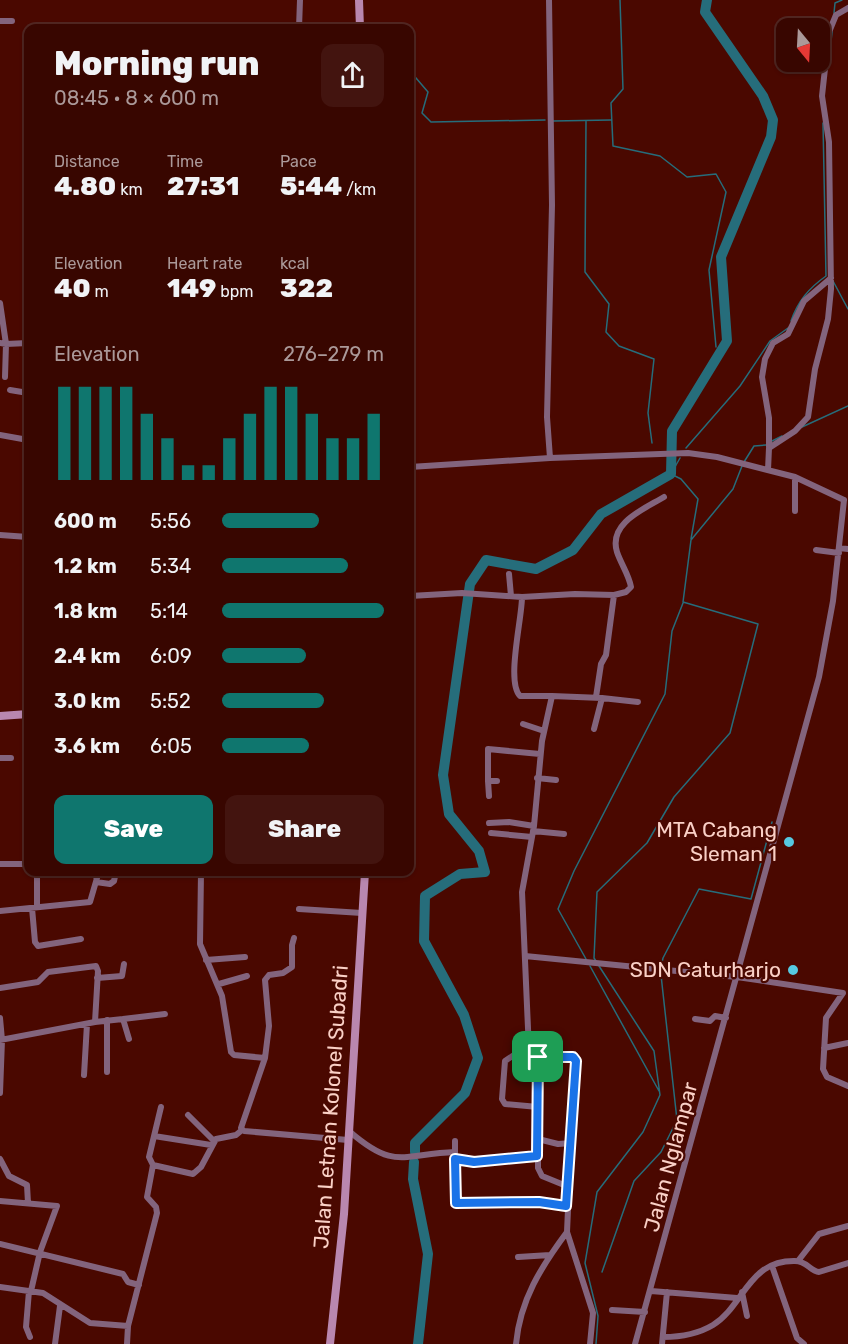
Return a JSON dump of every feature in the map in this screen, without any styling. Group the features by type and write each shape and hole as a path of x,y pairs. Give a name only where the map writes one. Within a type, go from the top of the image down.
{"main road":[{"path":"359,0 360,24"},
{"path":"0,716 24,714"},
{"name":"Jalan Letnan Kolonel Subadri","path":"330,1344 344,1214 365,876"}],"street":[{"path":"299,24 300,0"},
{"path":"549,0 552,229 547,417 550,458"},
{"path":"769,448 795,431 808,417 815,369 828,319 831,278 829,142 822,96 829,33 836,15 848,8"},
{"path":"0,21 12,21"},
{"path":"768,470 769,418 762,377 765,359 773,343 788,334 804,301 831,278"},
{"path":"0,303 5,377"},
{"path":"3,344 24,344"},
{"path":"10,390 24,392"},
{"path":"0,435 24,439"},
{"path":"414,467 679,453 717,457 795,477 846,497"},
{"path":"795,477 795,511"},
{"path":"414,596 462,593 522,597 575,594 614,595 626,592 631,587 617,550 616,534 623,524 664,496"},
{"name":"Jalan Nglampar","path":"635,1344 819,678 846,497"},
{"path":"0,536 24,537"},
{"path":"816,550 848,549"},
{"path":"509,574 511,596"},
{"path":"594,729 601,664 606,655 614,595"},
{"path":"522,597 514,678 517,693 520,696 599,697 638,702"},
{"path":"529,1051 522,892 533,831 540,753 552,696"},
{"path":"523,724 544,731"},
{"path":"489,796 488,749 540,753"},
{"path":"0,758 11,758"},
{"path":"537,778 556,780"},
{"path":"488,781 497,782"},
{"path":"489,823 509,822 533,831"},
{"path":"491,833 533,831 564,834"},
{"path":"0,864 24,864"},
{"path":"37,876 35,942 38,946 81,939"},
{"path":"0,911 90,902 97,876"},
{"path":"96,882 110,884 115,876"},
{"path":"201,876 199,936 206,960 219,984 226,1011 232,1054 265,1058"},
{"path":"299,909 362,913"},
{"path":"242,1130 240,1125 265,1058 269,1026 265,980 269,975 283,973 292,967 294,938"},
{"path":"525,956 736,977 845,992 826,1017 824,1074 848,1086"},
{"path":"206,960 245,957"},
{"path":"98,978 122,976 124,964"},
{"path":"0,988 38,982 48,972 96,966 98,978 95,1022"},
{"path":"219,984 247,976"},
{"path":"124,1020 165,1014"},
{"path":"695,1019 710,1021 715,1016 726,1018"},
{"path":"0,1018 0,1093"},
{"path":"107,1020 107,1072"},
{"path":"1,1038 107,1020 156,1020"},
{"path":"124,1020 129,1039"},
{"path":"84,1075 87,1024"},
{"path":"824,1048 848,1043"},
{"path":"538,1107 505,1104 502,1099 505,1061 517,1053 529,1051 538,1057 573,1057 576,1061 566,1206 567,1232 593,1313 590,1344"},
{"path":"538,1057 538,1168 542,1176 569,1187"},
{"path":"127,1344 128,1326 157,1212 156,1207 147,1197 153,1165 148,1157 161,1107"},
{"path":"188,1114 212,1143"},
{"path":"154,1136 212,1143 236,1136 242,1130 349,1136 392,1158 455,1155 474,1162 537,1156"},
{"path":"538,1139 558,1144 572,1143"},
{"path":"455,1141 456,1203 539,1202 566,1206"},
{"path":"153,1165 193,1174 201,1167 212,1143"},
{"path":"0,1159 9,1176 27,1185 28,1203"},
{"path":"0,1201 57,1206 40,1252 30,1291 26,1327 30,1337"},
{"path":"798,1261 819,1234 848,1226"},
{"path":"516,1344 518,1325 526,1297 550,1255 567,1232"},
{"path":"0,1244 123,1274 128,1282 139,1285"},
{"path":"518,1257 550,1255"},
{"path":"667,1292 663,1341 711,1326 761,1271 772,1266 798,1261 805,1262 816,1273 848,1263"},
{"path":"772,1266 797,1338 804,1344"},
{"path":"0,1287 43,1293 60,1306 90,1323 128,1326"},
{"path":"651,1291 739,1295"},
{"path":"739,1295 747,1316"},
{"path":"55,1344 60,1306"},
{"path":"612,1310 645,1311"}],"waterway":[{"path":"620,0 623,89 611,103 613,146 660,156 687,177 716,174 726,192 709,270 716,347"},
{"path":"415,1152 415,1143 465,1093 478,1058 464,1015 424,941 425,896 460,874 485,872 479,851 449,814 443,775 470,584 486,560 536,569 573,550 601,514 671,474 672,431 727,341 721,257 771,137 773,120 763,96 705,12 707,0"},
{"path":"834,13 835,3 842,0"},
{"path":"830,51 832,32"},
{"path":"414,76 428,92 422,113 431,122 545,120"},
{"path":"553,121 611,120"},
{"path":"586,121 585,272 609,304 606,332 619,346 654,359 648,413 652,443"},
{"path":"791,321 805,296 826,276 823,123"},
{"path":"833,281 848,309"},
{"path":"686,448 740,386 770,341 788,328"},
{"path":"802,427 848,406"},
{"path":"772,441 782,436"},
{"path":"744,462 754,446 766,445"},
{"path":"680,458 671,474 681,479 698,499 691,539"},
{"path":"596,961 594,958 597,892 647,843 674,797 730,733 758,624 683,602 691,540 733,489 742,466"},
{"path":"586,959 558,909 574,871 665,694 672,631 683,603"},
{"path":"661,967 663,958 699,889 751,899 772,822"},
{"path":"590,966 659,1091"},
{"path":"596,1344 598,1316 585,1263 597,1192 643,1132 660,1095 654,1051 599,966"},
{"path":"602,1272 634,1181 661,1152 677,1120 661,975"},
{"path":"414,1162 413,1179 428,1254 418,1344"}],"place":[{"name":"MTA Cabang Sleman 1","path":"789,842"},
{"name":"SDN Caturharjo","path":"793,970"}],"route":[{"path":"538,1057 573,1057 576,1061 566,1206 539,1202 456,1203 454,1198 455,1159 474,1162 537,1156 538,1057"}]}
